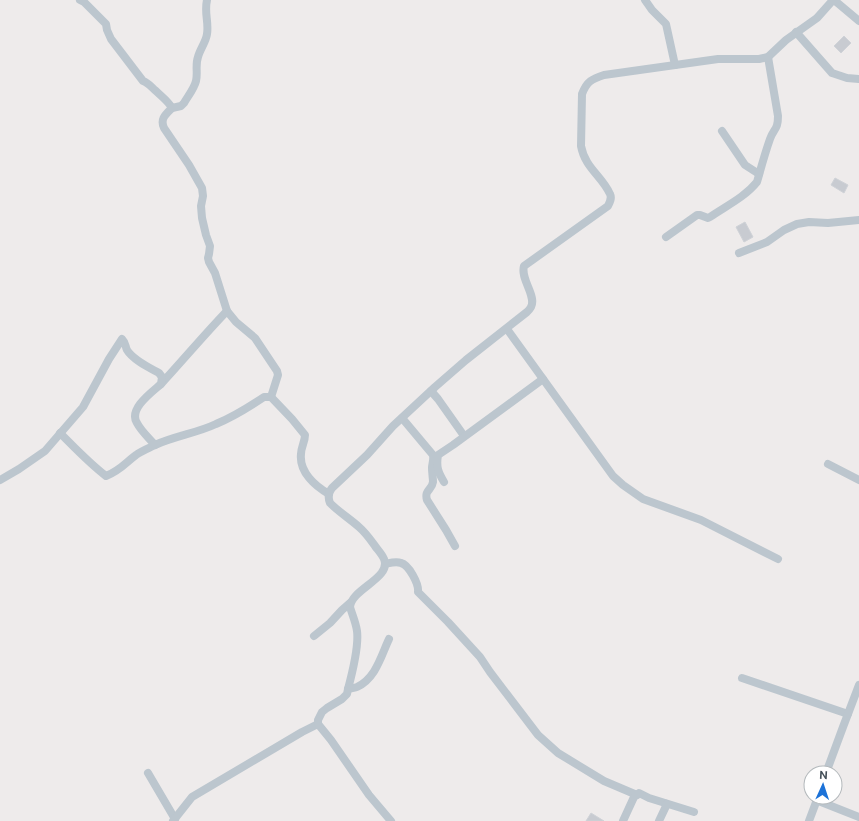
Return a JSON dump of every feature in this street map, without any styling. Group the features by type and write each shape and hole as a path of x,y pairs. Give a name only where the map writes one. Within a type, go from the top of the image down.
{"street":[{"path":"80,0 84,2 106,24 111,39 143,81 164,97 172,108"},
{"path":"207,0 207,33 197,59 196,83 184,103 181,106 172,108 163,117 162,124 202,188 202,218 210,246 208,258 216,273 228,311 236,322 255,338 277,370 278,375 271,397"},
{"path":"645,0 652,10 666,24 675,65"},
{"path":"314,636 330,623 355,596 379,575 385,564 383,556 359,526 330,503 328,499 332,488 367,455 402,418 434,395 466,360 527,312 532,306 532,298 524,275 524,266 585,223 610,203 610,194 582,154 582,94 589,81 604,75 718,59 759,59 768,57 796,32 817,18 834,0 859,21"},
{"path":"796,32 832,73 847,78 859,79"},
{"path":"666,237 694,216 700,215 708,218 710,217 740,197 753,187 756,182 771,138 778,124 768,57"},
{"path":"722,131 745,164 759,174"},
{"path":"739,252 767,242 784,230 797,224 809,222 828,223 859,220"},
{"path":"155,445 136,423 134,417 135,413 145,398 161,384 206,333 228,311"},
{"path":"507,329 613,476 623,486 643,499 701,520 778,559"},
{"path":"0,480 45,451 83,407 109,358 122,339 126,342 126,349 134,358 162,377 161,384"},
{"path":"444,482 438,473 438,455 543,379"},
{"path":"434,395 462,433"},
{"path":"60,433 94,467 106,476 127,464 137,454 155,445 216,424 264,397 271,397 305,435 300,462 307,476 320,489 329,494"},
{"path":"402,418 433,455 433,481 426,497 455,546"},
{"path":"828,464 859,480"},
{"path":"385,564 399,562 407,566 419,587 418,592 480,657 538,735 558,752 604,781 637,795"},
{"path":"350,603 357,630 357,636 347,694 322,712 318,720 318,724 332,740 366,790 391,821"},
{"path":"348,689 358,686 374,671 389,639"},
{"path":"742,678 848,714"},
{"path":"829,765 848,714 856,703 859,685"},
{"path":"148,773 174,820 192,798 302,732 318,724"},
{"path":"623,821 634,797 639,793 649,798 694,812"},
{"path":"659,821 667,804"},
{"path":"809,821 815,805"},
{"path":"831,805 859,817"}],"building":[{"path":"844,36 851,43 841,53 834,46"},
{"path":"835,178 848,185 844,193 831,185"},
{"path":"745,222 753,237 744,242 736,227"},
{"path":"591,813 604,821 586,821"}]}
